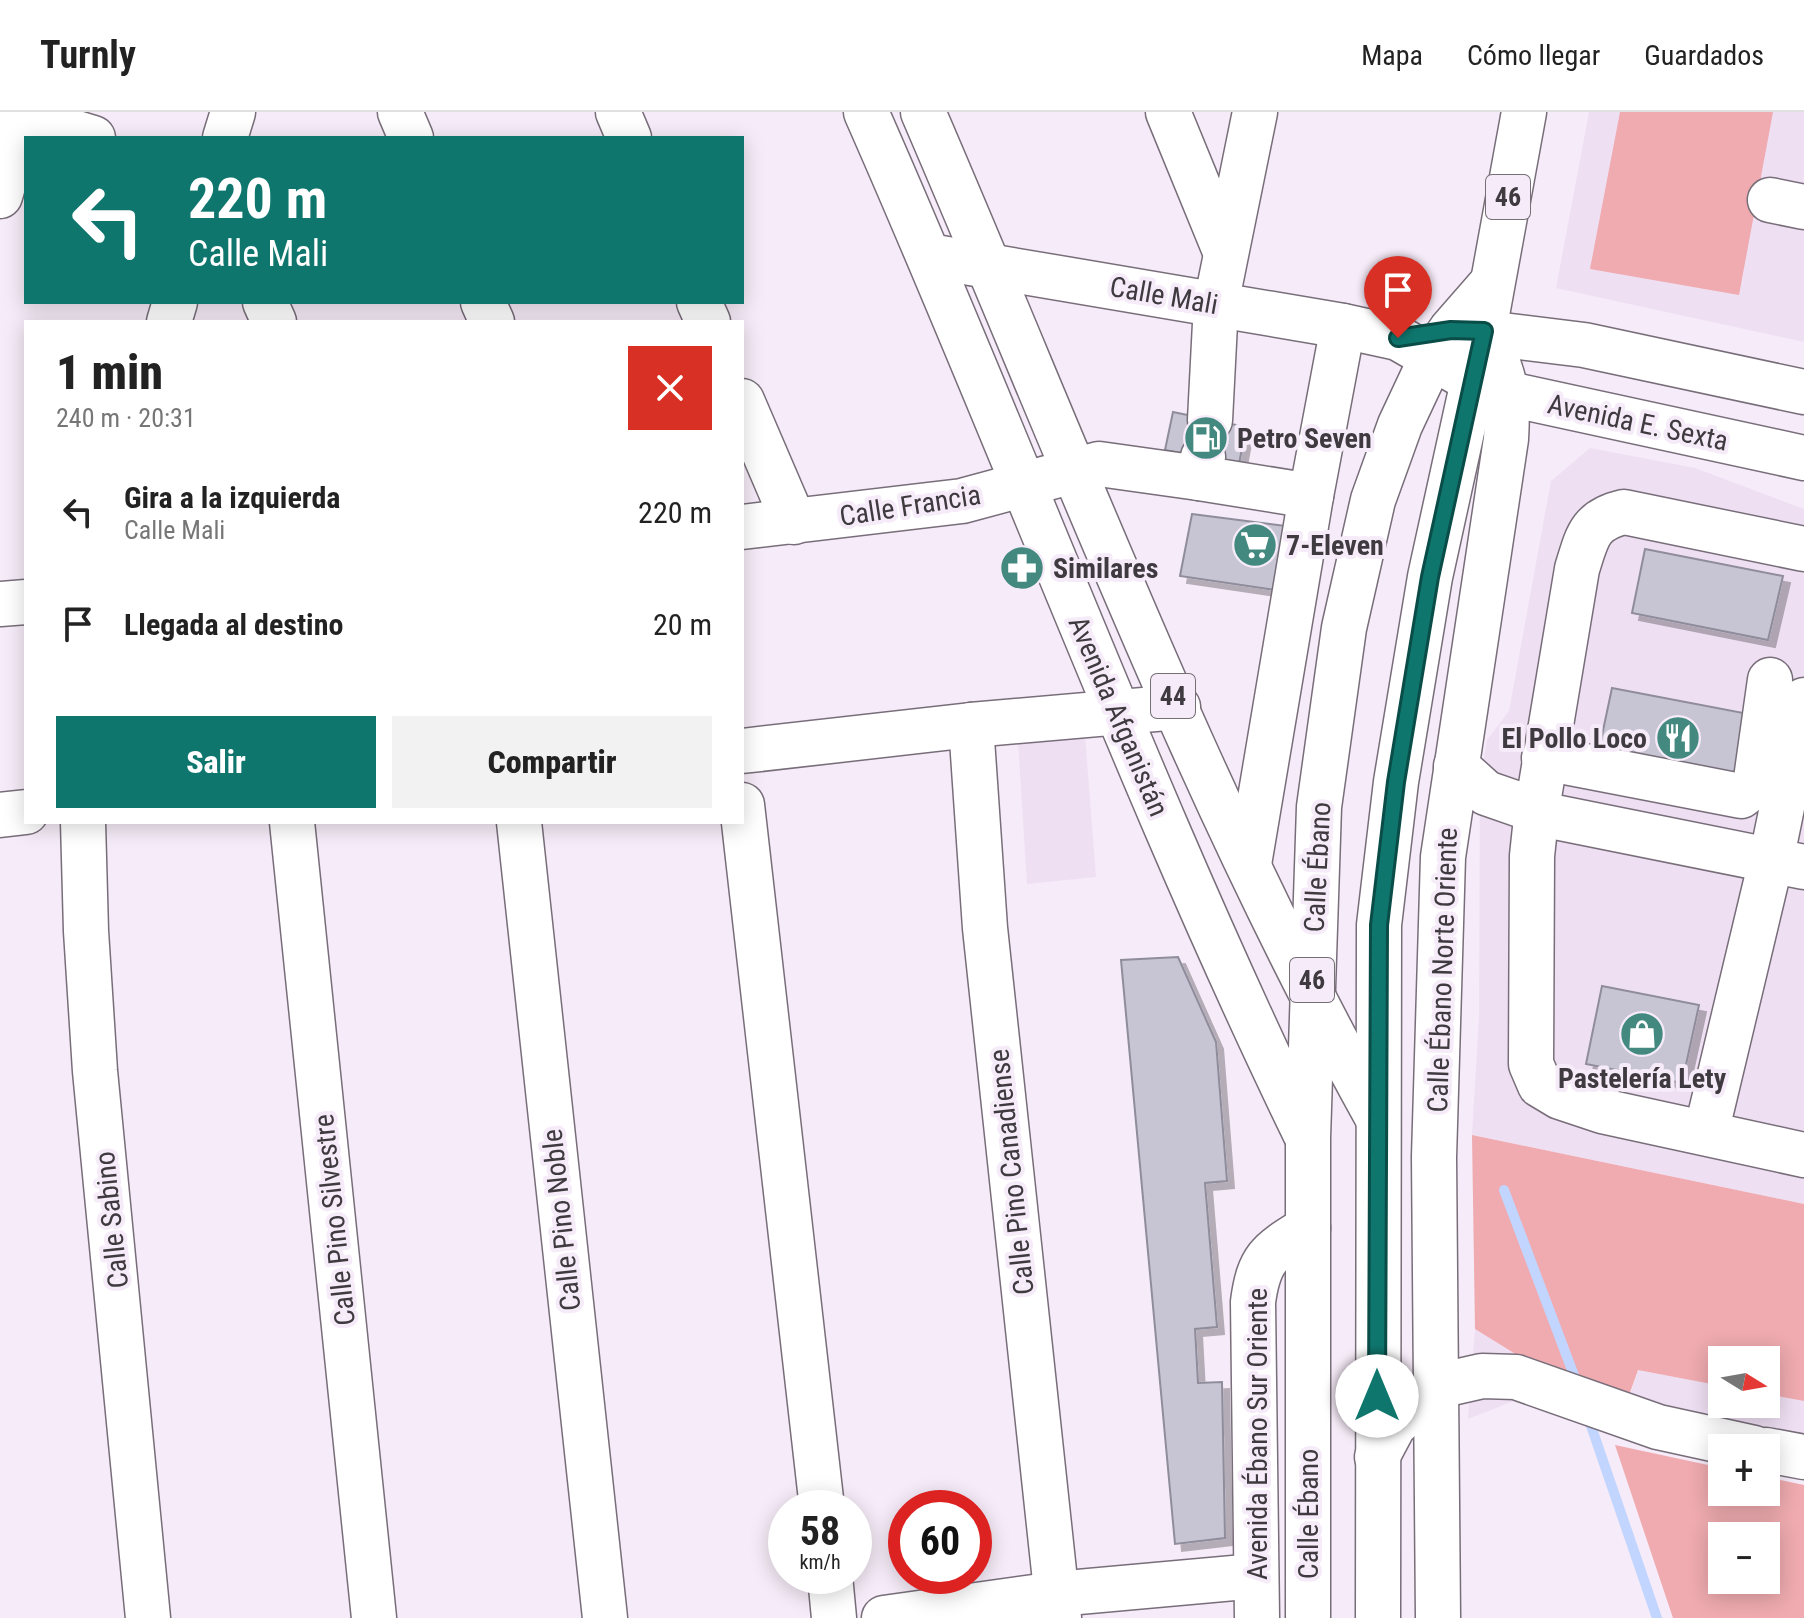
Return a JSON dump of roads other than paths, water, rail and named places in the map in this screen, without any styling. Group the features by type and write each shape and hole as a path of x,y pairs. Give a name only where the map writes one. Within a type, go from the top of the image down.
{"street":[{"path":"226,136 233,112"},
{"path":"400,112 410,136"},
{"path":"618,112 628,136"},
{"name":"Avenida Afganistán","path":"866,112 929,256 1119,712 1136,760 1308,1138"},
{"name":"Avenida Afganistán","path":"923,112 1074,469 1249,864 1312,999 1378,1118"},
{"path":"1168,112 1225,251"},
{"path":"1204,451 1216,304 1255,112"},
{"name":"46","path":"1441,340 1493,283 1524,112"},
{"path":"0,196 18,114 87,136"},
{"name":"Calle Mali","path":"929,256 1441,340 1491,388"},
{"path":"1249,864 1255,814 1343,326"},
{"path":"1441,340 1584,345 1804,392"},
{"name":"Calle Ébano Norte Oriente","path":"1438,1618 1434,1157 1443,857 1506,439 1491,388 1501,366 1441,340"},
{"name":"Calle Ébano","path":"1308,1618 1308,1138 1319,807 1344,628 1359,552 1400,425 1441,340"},
{"path":"1378,1618 1379,925 1396,782 1430,577 1491,388"},
{"name":"Avenida E. Sexta","path":"1491,388 1804,458"},
{"path":"744,406 794,522"},
{"name":"Calle Francia","path":"744,527 962,501 1074,469 1204,451 1311,496"},
{"path":"1804,549 1651,515 1624,512 1604,516 1589,533 1577,569 1544,758 1529,1021 1531,1064 1540,1085 1560,1097 1602,1111 1804,1155"},
{"path":"0,604 24,602"},
{"path":"1544,758 1741,796 1753,787 1787,690"},
{"path":"1706,1133 1788,864 1787,690"},
{"path":"744,751 971,725 1178,707"},
{"name":"Calle Pino Canadiense","path":"971,725 985,928 1057,1606"},
{"path":"1456,766 1486,793 1543,815 1788,864"},
{"path":"1255,814 1319,807"},
{"path":"0,815 24,812"},
{"path":"1443,857 1476,822 1485,818 1543,815"},
{"path":"744,823 820,1490"},
{"name":"Calle Sabino","path":"83,824 95,1071 148,1618"},
{"name":"Calle Pino Silvestre","path":"292,824 374,1618"},
{"name":"Calle Pino Noble","path":"519,824 605,1618"},
{"name":"Avenida Ébano Sur Oriente","path":"1256,1597 1253,1302 1256,1278 1261,1262 1271,1251 1308,1228"},
{"path":"1377,1457 1394,1425 1438,1386 1482,1376 1516,1377 1608,1412 1708,1440"},
{"path":"1780,1453 1804,1457"},
{"path":"832,1594 834,1618"},
{"path":"884,1618 1256,1597"}],"waterway":[{"path":"1504,1190 1578,1386"},
{"path":"1588,1417 1657,1618"}],"place":[{"name":"Petro Seven","path":"1206,438"},
{"name":"7-Eleven","path":"1255,545"},
{"name":"Similares","path":"1022,568"},
{"name":"El Pollo Loco","path":"1678,738"},
{"name":"Pastelería Lety","path":"1642,1034"}]}
